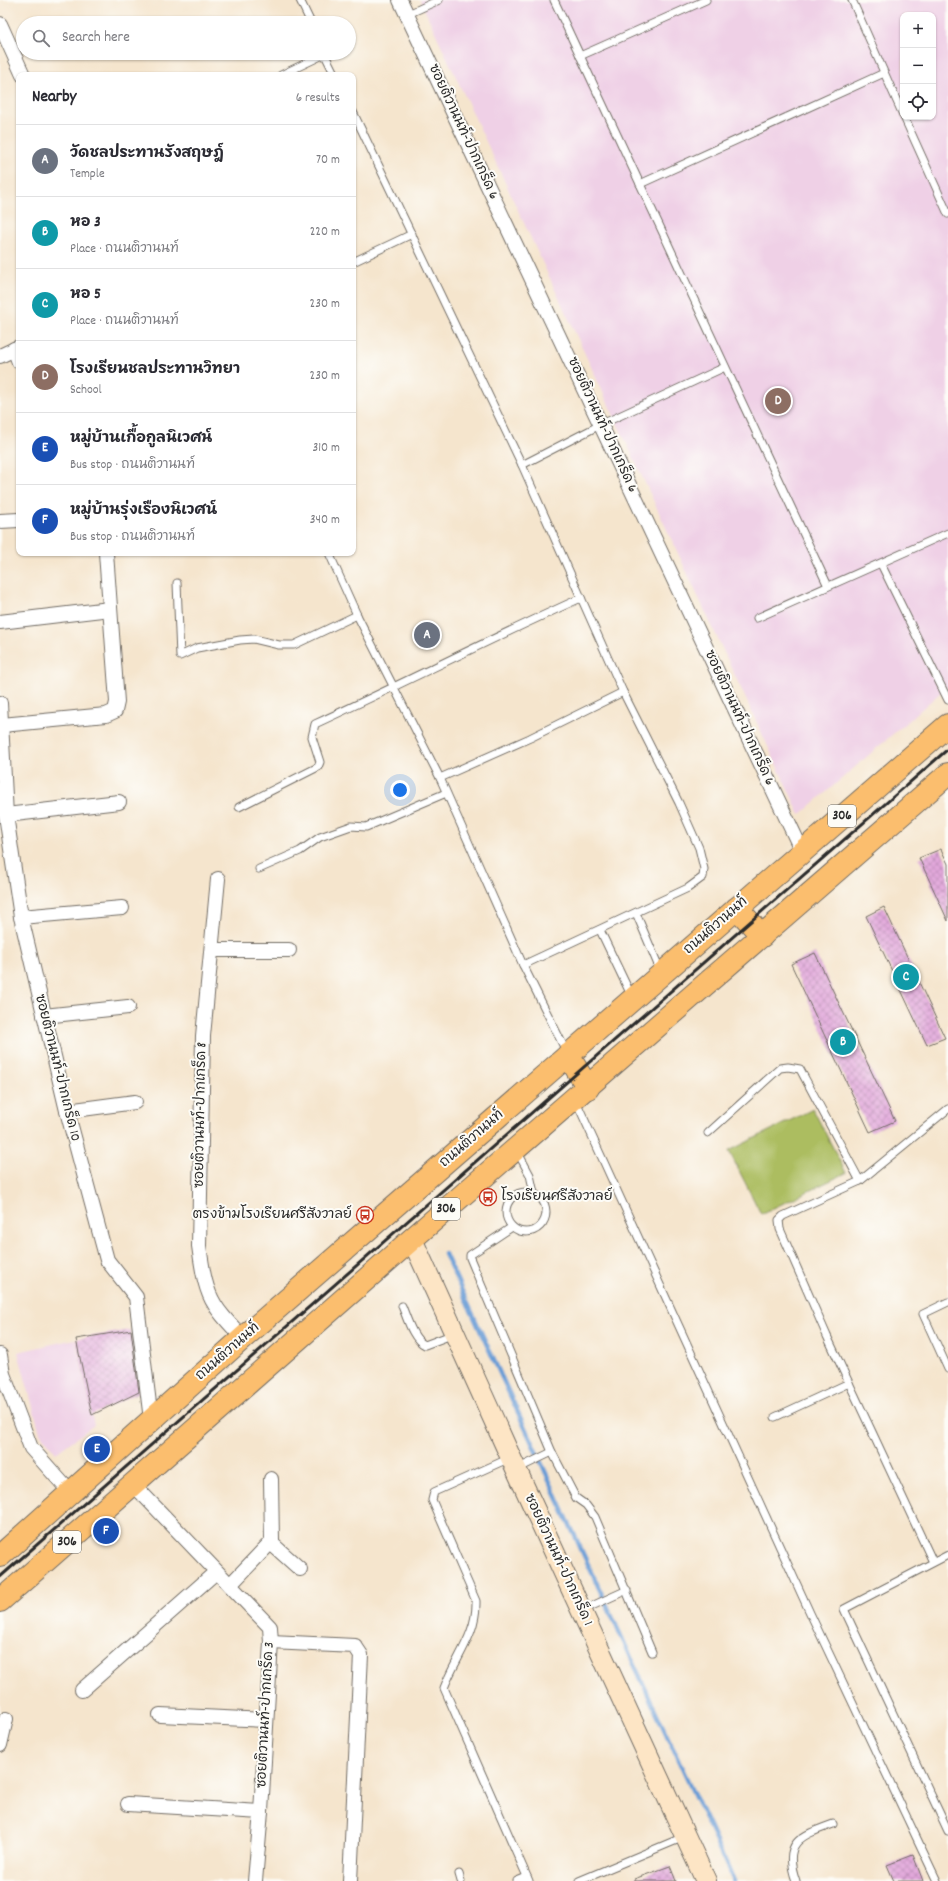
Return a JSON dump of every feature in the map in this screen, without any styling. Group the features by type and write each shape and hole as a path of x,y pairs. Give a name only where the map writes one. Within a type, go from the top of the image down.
{"main road":[{"name":"ถนนติวานนท์","path":"0,1556 243,1338 802,850 948,725"},
{"name":"306","path":"0,1601 412,1238 948,774"},
{"path":"737,908 762,936"},
{"path":"568,1055 581,1093"}],"street":[{"name":"ซอยติวานนท์-ปากเกร็ด 6","path":"400,0 602,424 802,850"},
{"path":"0,24 16,59"},
{"path":"16,60 22,72"},
{"path":"0,356 16,353"},
{"path":"0,522 16,520"},
{"path":"2,725 106,715 115,711 117,702 106,556"},
{"path":"0,622 110,609"},
{"name":"ซอยติวานนท์-ปากเกร็ด 10","path":"0,703 6,815 21,917 67,1111 107,1260 136,1297 151,1420"},
{"path":"6,815 119,802"},
{"name":"ซอยติวานนท์-ปากเกร็ด 8","path":"218,879 203,1036 199,1246 204,1276 210,1297 215,1307 243,1338"},
{"path":"21,917 122,908"},
{"path":"212,950 289,950"},
{"path":"44,1016 128,1007"},
{"path":"67,1111 134,1102"},
{"name":"ซอยติวานนท์-ปากเกร็ด 1","path":"412,1238 454,1334 706,1881"},
{"path":"0,1355 2,1373 31,1448 70,1492"},
{"path":"230,1585 271,1543 271,1479"},
{"name":"ซอยติวานนท์-ปากเกร็ด 3","path":"133,1484 270,1627 271,1642 261,1812 255,1881"},
{"path":"271,1543 300,1569"},
{"path":"82,1690 216,1572"},
{"path":"271,1642 355,1646 361,1655 350,1881"},
{"path":"160,1715 266,1720"},
{"path":"0,1745 6,1720"},
{"path":"128,1804 261,1812"}],"lane":[{"path":"300,0 308,16"},
{"path":"406,15 439,0"},
{"path":"554,0 828,586"},
{"path":"580,56 706,0"},
{"path":"852,0 900,109"},
{"path":"287,72 310,60"},
{"path":"328,60 334,72"},
{"path":"640,184 884,73"},
{"path":"356,118 522,465 624,692 682,810 699,848 704,869 703,877 700,881 662,902 523,965"},
{"path":"905,120 948,214"},
{"path":"356,261 412,234"},
{"path":"522,465 540,454 602,424 725,367"},
{"path":"757,618 948,533"},
{"path":"331,556 357,615 440,778 523,965 568,1055"},
{"path":"881,564 948,700"},
{"path":"177,583 180,656 197,648 240,640 254,639 279,645 294,645 357,615"},
{"path":"239,807 318,767 320,762 312,737 315,724 497,636 582,598"},
{"path":"440,778 537,735 624,692"},
{"path":"259,869 300,851 320,837 351,826 366,827 446,793"},
{"path":"636,913 661,974"},
{"path":"600,930 633,998"},
{"path":"708,1133 780,1068 788,1067 800,1069 860,1181"},
{"path":"581,1093 810,1613 937,1881"},
{"path":"933,1562 780,1230 779,1220 783,1216 860,1181 947,1112"},
{"path":"516,1149 530,1175 534,1193"},
{"path":"527,1191 534,1193 540,1198 547,1211 545,1220 541,1227 535,1232 528,1233 519,1232 512,1227 508,1220 506,1205 512,1196 527,1191"},
{"path":"512,1227 470,1255 470,1258 552,1452 576,1498 586,1505 595,1517 652,1652"},
{"path":"948,1302 923,1314 948,1369"},
{"path":"402,1306 417,1338 421,1343 425,1345 454,1334"},
{"path":"775,1417 849,1382"},
{"path":"517,1881 528,1879 444,1688 448,1676 472,1632 476,1611 476,1601 432,1500 434,1492 514,1463 552,1452"},
{"path":"948,1555 844,1609 948,1831"},
{"path":"581,1611 627,1590"},
{"path":"796,1881 790,1866 790,1857 794,1845 808,1834 833,1824"},
{"path":"579,1881 686,1836"}],"shaded area":[{"path":"420,0 948,0 948,686 800,815"},
{"path":"75,1339 94,1425 56,1453 40,1433 18,1352"}],"green space":[{"path":"813,1109 846,1173 761,1214 729,1151"}],"building":[{"path":"941,849 948,864 948,921 919,858"},
{"path":"884,907 945,1038 927,1045 866,916"},
{"path":"815,953 895,1121 870,1132 791,964"},
{"path":"131,1330 139,1392 92,1415 76,1339"},
{"path":"913,1855 923,1881 894,1881 887,1865"},
{"path":"670,1866 676,1881 634,1881 634,1879"}],"waterway":[{"path":"445,1254 734,1881"}],"railway":[{"path":"0,1577 948,749"}],"place":[{"name":"โรงเรียนชลประทานวิทยา","path":"778,401"},
{"name":"วัดชลประทานรังสฤษฎ์","path":"427,635"},
{"name":"หอ 5","path":"906,977"},
{"name":"หอ 3","path":"843,1042"},
{"name":"โรงเรียนศรีสังวาลย์","path":"488,1197"},
{"name":"ตรงข้ามโรงเรียนศรีสังวาลย์","path":"365,1215"},
{"name":"หมู่บ้านเกื้อกูลนิเวศน์","path":"97,1449"},
{"name":"หมู่บ้านรุ่งเรืองนิเวศน์","path":"106,1531"}]}
